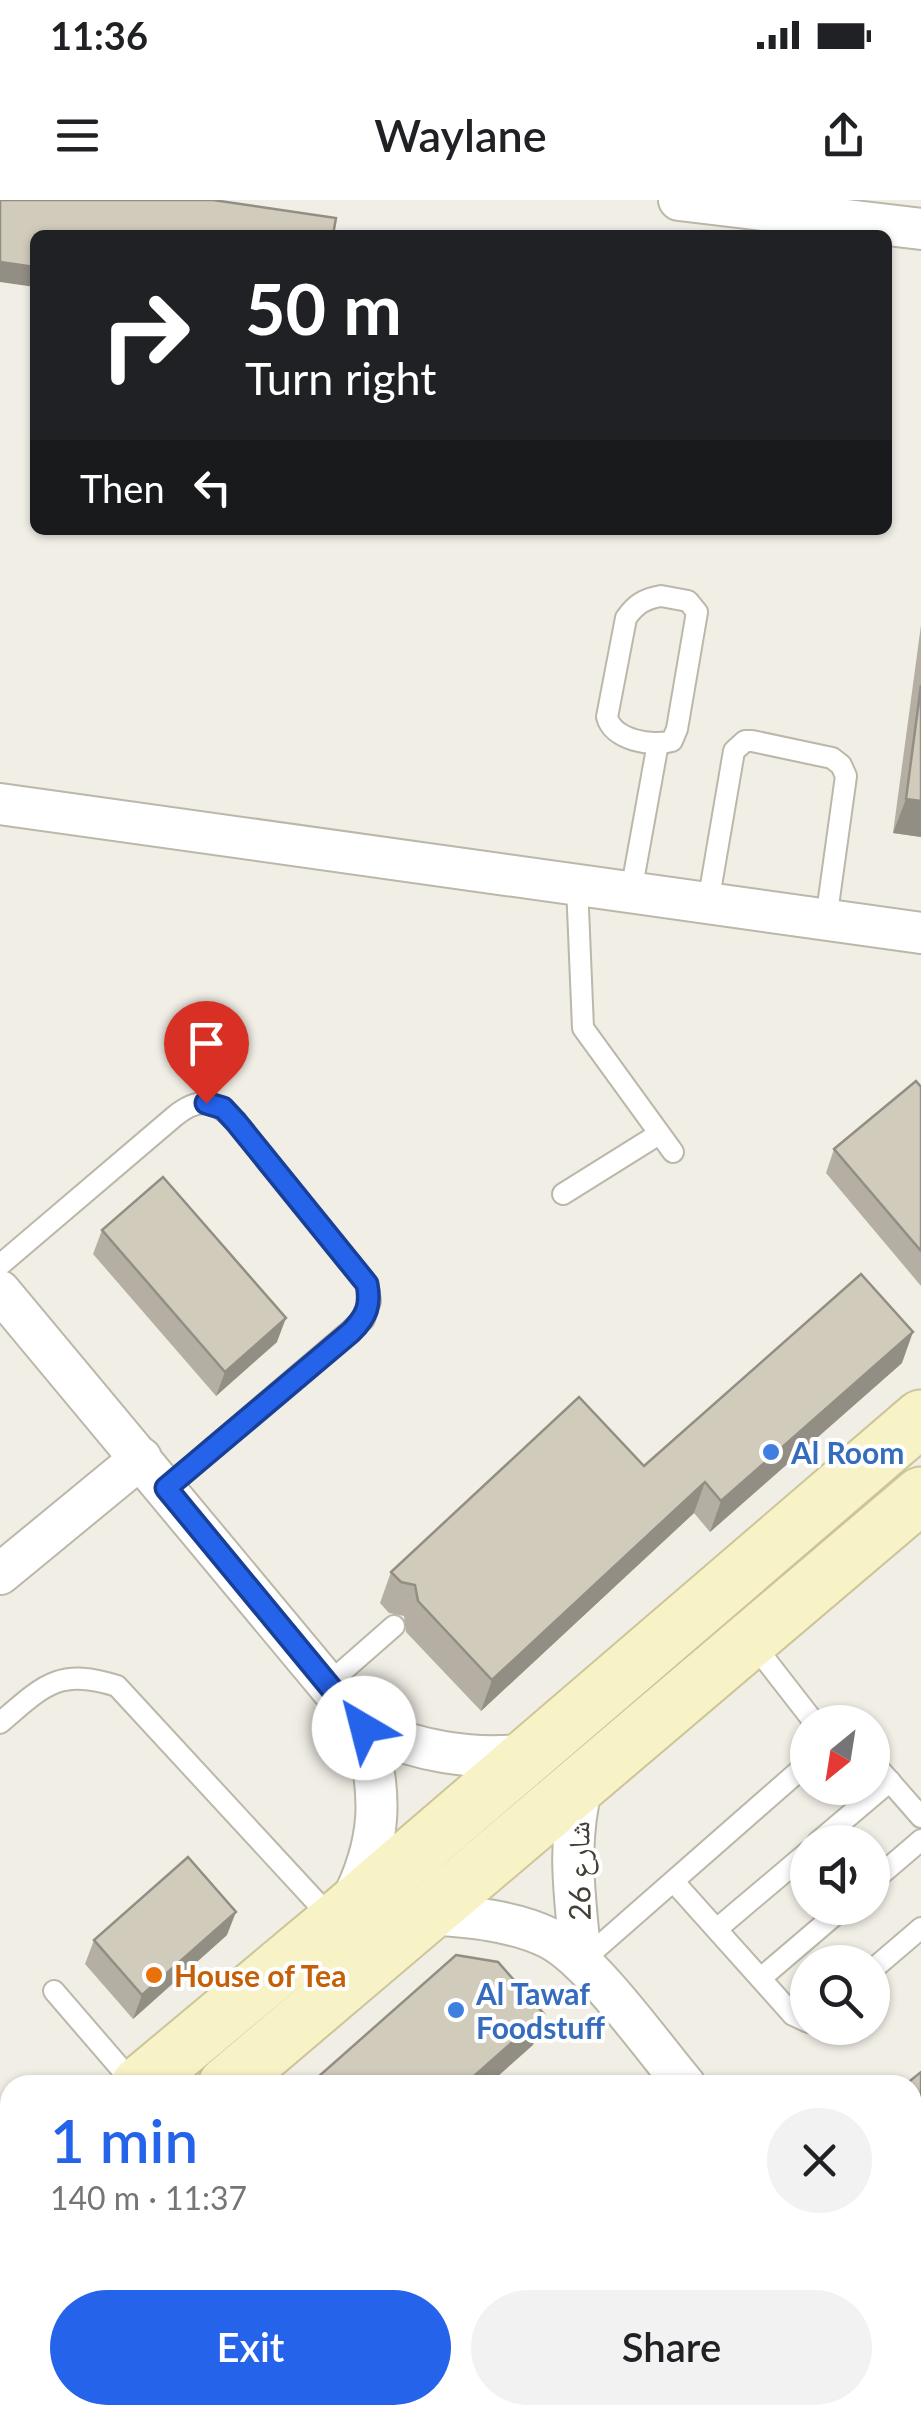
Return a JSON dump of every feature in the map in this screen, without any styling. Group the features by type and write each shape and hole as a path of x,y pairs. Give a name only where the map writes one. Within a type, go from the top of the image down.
{"street":[{"path":"679,200 921,229"},
{"path":"0,804 921,933"},
{"path":"0,1292 364,1728 375,1765 375,1841 364,1878 340,1916"},
{"path":"149,2075 921,1418"},
{"path":"0,1574 154,1473"},
{"path":"238,2075 921,1496"},
{"path":"364,1728 399,1743 436,1752 499,1758 530,1754"},
{"name":"شارع 26","path":"581,1962 571,1852 582,1780"},
{"name":"شارع 26","path":"428,1914 469,1917 550,1939 581,1962 677,2075"}],"lane":[{"path":"661,596 688,601 697,612 697,620 676,736 672,742 658,743 614,732 607,718 626,618 634,606 661,596"},
{"path":"708,903 734,750 745,741 752,741 822,754 841,765 846,776 826,920"},
{"path":"631,892 658,743"},
{"path":"577,885 583,1028 672,1152"},
{"path":"0,1264 188,1105 206,1103 223,1108 236,1122 367,1284 370,1301 364,1318 154,1473"},
{"path":"564,1194 659,1134"},
{"path":"329,1683 394,1626"},
{"path":"750,1640 801,1705"},
{"path":"0,1723 60,1679 89,1676 117,1686 340,1916"},
{"path":"581,1962 790,1779"},
{"path":"890,1781 921,1817"},
{"path":"838,1825 862,1805"},
{"path":"890,1867 921,1840"},
{"path":"718,1928 790,1867"},
{"path":"674,1882 790,2012"},
{"path":"761,1978 823,1925"},
{"path":"890,1955 921,1928"},
{"path":"54,1991 128,2075"}],"building":[{"path":"0,200 213,200 336,218 334,230 30,230 30,266 0,262"},
{"path":"921,685 921,801 906,799"},
{"path":"916,1081 921,1087 921,1251 834,1149"},
{"path":"163,1177 286,1318 225,1372 102,1230"},
{"path":"861,1274 913,1332 721,1501 705,1482 492,1680 418,1601 415,1585 401,1582 391,1572 579,1397 644,1466"},
{"path":"188,1857 236,1912 142,1995 94,1940"},
{"path":"456,1955 498,1962 544,2014 475,2075 320,2075"}],"place":[{"name":"Al Room","path":"771,1452"},
{"name":"House of Tea","path":"154,1975"},
{"name":"Al Tawaf Foodstuff","path":"456,2010"}],"route":[{"path":"206,1103 223,1108 236,1122 367,1284 370,1301 364,1318 351,1332 166,1488 364,1728"}]}
